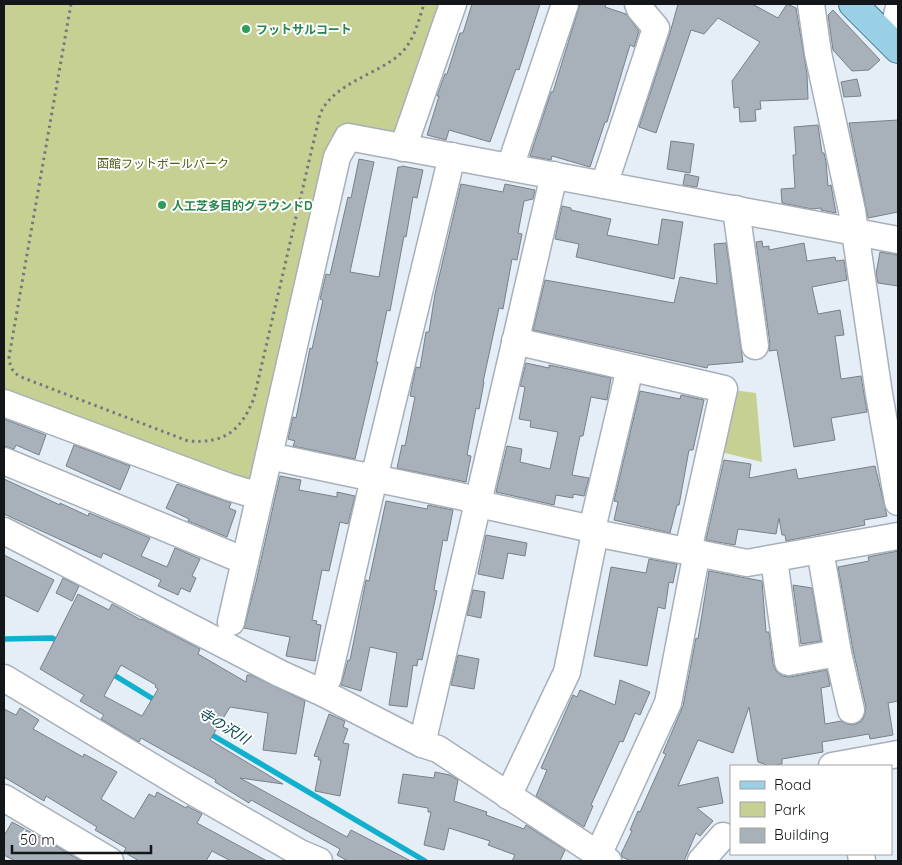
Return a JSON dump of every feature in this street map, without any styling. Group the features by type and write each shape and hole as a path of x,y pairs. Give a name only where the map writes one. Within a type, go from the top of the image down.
{"main road":[{"path":"853,4 894,46"}],"street":[{"path":"403,148 452,4"},
{"path":"510,167 565,4"},
{"path":"604,185 656,28 638,4"},
{"path":"811,4 818,53 852,211 888,395 898,502"},
{"path":"894,46 898,11"},
{"path":"231,622 337,157 348,137 898,240"},
{"path":"328,678 452,156"},
{"path":"422,744 554,175"},
{"path":"736,209 755,346"},
{"path":"4,531 238,652 422,744 438,749 603,858 668,703 692,551 724,389 515,341"},
{"path":"508,796 567,672 593,531 630,368"},
{"path":"4,403 178,466 229,487 259,496"},
{"path":"268,456 464,497 488,506 593,531 747,563 898,536"},
{"path":"4,461 245,561"},
{"path":"820,550 838,654 851,710"},
{"path":"774,559 788,662 838,654"},
{"path":"4,678 304,858"},
{"path":"847,765 898,754"},
{"path":"4,798 110,861"},
{"path":"701,861 723,836"}],"path":[{"path":"71,4 8,357 10,367 15,374 21,377 188,441 198,442 220,438 242,423 254,398 320,114 324,105 340,91 398,55 413,37 424,4"}],"green space":[{"name":"函館フットボールパーク","path":"4,4 444,4 401,131 393,135 342,126 250,488 4,396"},
{"path":"733,390 756,393 762,462 721,452"}],"building":[{"path":"472,4 540,4 519,70 516,69 490,142 449,130 446,140 427,135 439,96 437,96 445,74 447,74 460,33 463,33"},
{"path":"580,4 606,4 605,7 626,14 639,31 634,47 630,45 607,122 605,122 590,167 552,156 551,160 530,156 551,92 553,92"},
{"path":"678,4 752,4 778,18 787,4 796,8 807,74 808,99 760,101 761,109 755,110 756,121 740,122 739,107 734,108 732,81 760,42 718,18 704,34 691,30 656,133 639,127"},
{"path":"833,10 880,60 869,70 852,71 833,50 828,15"},
{"path":"857,79 861,96 844,97 841,82"},
{"path":"898,120 898,212 868,218 849,123"},
{"path":"818,125 822,153 824,153 826,162 828,186 831,185 836,213 821,210 821,208 812,209 782,203 781,189 795,188 793,155 796,155 794,127"},
{"path":"671,141 694,144 690,173 667,169"},
{"path":"359,159 374,162 350,272 379,277 398,167 423,170 417,198 413,197 390,311 387,310 376,362 378,362 355,459 293,446 295,441 288,439 293,417 296,418 310,348 312,349 323,300 320,299 326,274 330,275 348,197 351,198"},
{"path":"685,174 699,177 697,187 683,185"},
{"path":"461,184 503,192 505,184 535,190 533,199 524,201 518,233 522,234 517,260 512,259 503,309 499,308 479,409 476,408 467,455 471,456 466,482 397,468 402,445 405,446 415,397 410,396 416,367 420,368 426,332 429,332 435,294"},
{"path":"562,206 571,208 571,210 611,219 607,235 658,245 662,219 683,222 674,279 576,257 579,244 555,239"},
{"path":"762,241 763,247 769,246 769,250 804,243 807,261 835,257 836,261 844,260 847,280 812,287 818,314 840,310 844,335 835,336 841,379 861,376 867,412 831,418 835,440 794,447 777,350 769,351 770,344 756,242"},
{"path":"726,243 743,362 708,365 707,368 533,330 545,280 674,303 680,277 717,284 714,244"},
{"path":"880,252 898,255 898,286 878,283 876,274"},
{"path":"526,363 549,368 549,365 611,378 607,400 591,397 583,436 580,436 572,475 589,478 584,496 573,494 573,498 556,495 554,505 496,492 507,446 522,449 520,462 550,469 558,432 530,427 531,421 519,419 525,387 520,386"},
{"path":"640,391 680,399 681,395 704,400 693,450 689,450 679,505 677,505 670,533 614,520 618,502 614,501"},
{"path":"4,419 46,435 39,455 16,445 14,449 4,446"},
{"path":"74,445 130,466 120,490 66,466"},
{"path":"724,460 751,464 749,478 796,469 798,479 875,466 887,516 864,520 865,525 786,541 785,535 782,535 779,518 776,534 738,529 735,545 706,540"},
{"path":"280,476 301,480 299,490 337,497 337,492 355,496 348,524 340,522 329,571 322,570 312,620 317,621 316,624 321,625 315,661 286,656 290,637 244,628"},
{"path":"4,479 60,505 60,503 88,516 89,513 150,538 141,556 167,567 175,548 200,559 192,576 196,578 190,592 181,588 178,595 158,586 161,580 103,553 101,558 4,514"},
{"path":"177,484 231,503 229,508 236,511 227,537 188,521 189,519 166,508"},
{"path":"386,501 427,509 428,505 453,510 447,541 443,540 434,590 437,591 422,660 418,659 417,666 413,665 407,707 389,705 397,653 370,647 361,691 341,685 348,660 350,660 366,580 369,581"},
{"path":"486,535 527,543 525,556 508,553 503,579 478,574"},
{"path":"898,551 898,701 888,703 893,735 870,739 869,734 822,742 823,752 782,759 782,764 767,765 758,762 749,707 733,753 698,740 678,786 718,777 723,803 697,808 713,821 700,836 696,833 684,861 631,861 622,857 621,854 632,831 630,830 666,754 663,753 683,706 696,638 698,639 709,571 762,581 766,632 769,632 773,664 776,671 782,676 790,677 827,670 830,686 821,688 825,724 841,721 854,725 862,721 866,707 853,650 838,567 869,561 868,557"},
{"path":"4,555 54,580 38,612 4,595"},
{"path":"649,559 677,564 673,583 669,582 665,609 658,607 647,666 594,656 611,567 646,573"},
{"path":"63,578 79,586 72,601 56,593"},
{"path":"793,585 812,588 821,641 801,644"},
{"path":"473,590 485,592 481,618 467,615"},
{"path":"78,594 109,610 112,604 200,649 198,654 246,682 247,675 251,675 305,701 296,754 263,750 268,713 230,707 210,740 283,784 240,778 347,837 351,830 411,861 348,861 337,855 340,849 251,800 249,803 215,782 216,780 141,738 139,742 101,719 104,715 80,701 84,695 40,669","holes":["121,665 156,685 155,687 158,689 142,716 104,696"]},
{"path":"458,655 479,659 474,689 451,685"},
{"path":"620,680 650,692 640,715 635,713 623,742 620,741 591,805 593,806 584,827 536,796 547,770 541,768 573,695 577,697 580,690 615,705"},
{"path":"20,708 39,720 33,729 83,757 84,754 117,772 101,799 134,819 149,794 155,797 157,792 186,808 187,806 202,814 197,823 267,861 231,861 212,851 206,861 139,861 124,852 126,848 95,830 97,827 46,796 44,801 4,777 4,709 16,715"},
{"path":"329,714 345,721 343,727 348,729 343,743 349,744 340,796 315,791 321,760 318,760 319,757 314,756"},
{"path":"435,772 450,775 458,780 454,801 487,812 486,815 524,829 526,825 565,850 560,861 512,861 515,855 488,845 490,841 449,828 444,850 424,845 431,812 428,812 428,808 398,803 403,774 434,778"},
{"path":"12,822 81,861 15,861 4,855 4,836"}],"waterway":[{"name":"寺の沢川","path":"4,639 52,638 60,642"},
{"name":"寺の沢川","path":"109,672 158,702"},
{"name":"寺の沢川","path":"207,732 425,861"}],"place":[{"name":"フットサルコート","path":"246,29"},
{"name":"人工芝多目的グラウンドD","path":"162,205"}]}
